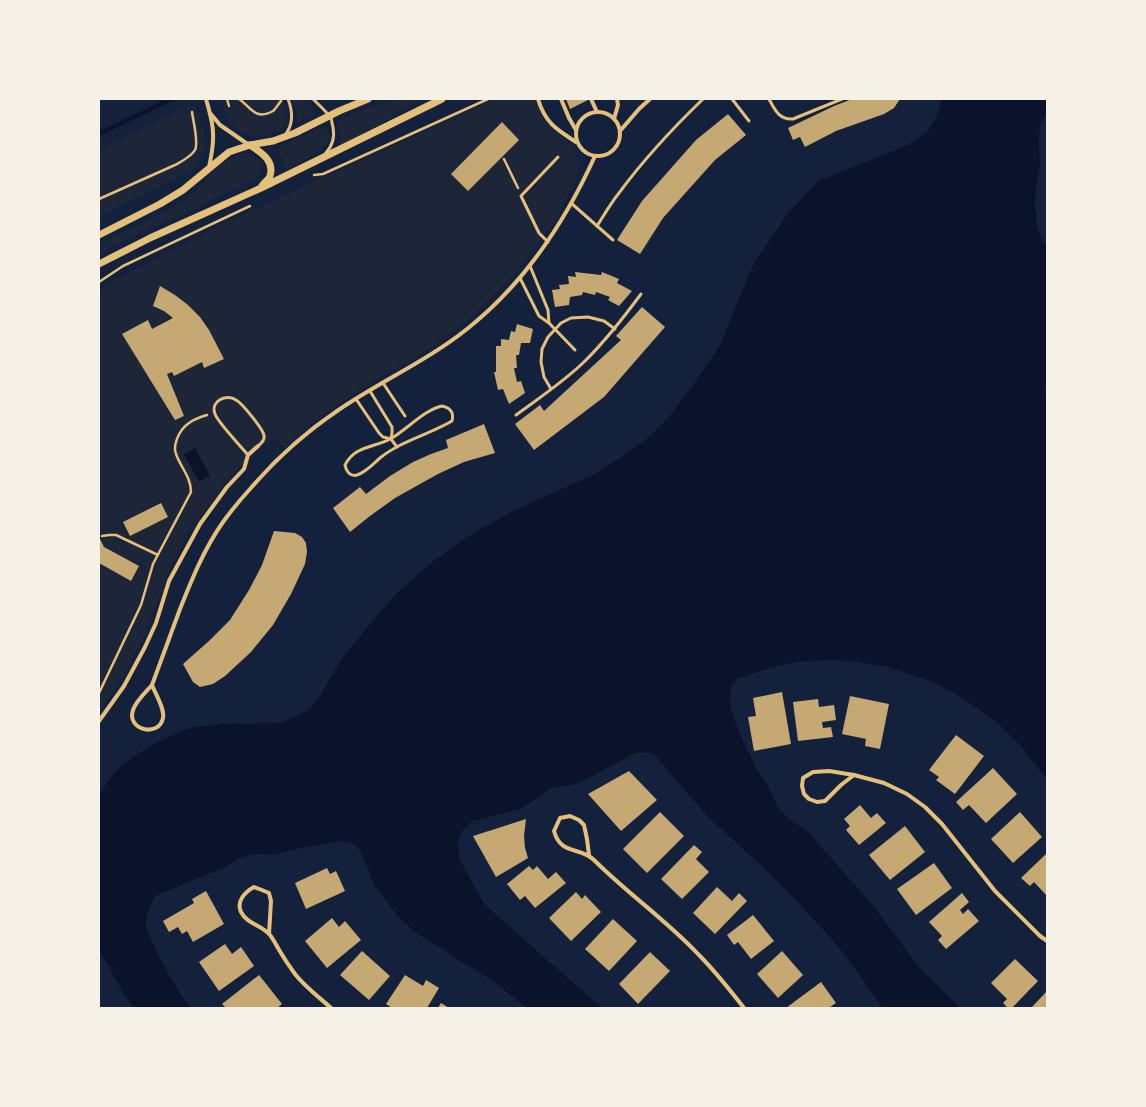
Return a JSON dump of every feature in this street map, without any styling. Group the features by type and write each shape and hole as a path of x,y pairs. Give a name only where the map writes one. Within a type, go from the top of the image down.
{"street":[{"path":"206,99 210,112 213,133 213,148 209,169"},
{"path":"99,234 155,206 182,190 229,152 250,145 282,138 368,99"},
{"path":"99,264 150,238 261,188 442,99"},
{"path":"538,99 549,122 577,142"},
{"path":"561,99 576,130"},
{"path":"591,99 597,112"},
{"path":"614,118 618,105 617,99"},
{"path":"620,131 650,99"},
{"path":"210,112 220,125 266,156 271,166 270,176 261,188"},
{"path":"597,112 614,118 618,124 620,138 614,150 608,154 602,156 589,155 580,148 575,136 576,130 578,124 586,115 597,112"},
{"path":"152,685 162,708 163,718 158,727 143,730 135,724 132,719 132,714 136,704 152,685 195,572 222,523 249,490 265,472 308,433 336,411 430,355 467,329 500,300 530,266 548,242 571,203 595,156"},
{"path":"99,721 124,686 145,647 156,622 169,581 200,524 227,487 244,469 248,454 258,446"},
{"path":"854,775 841,785 825,801 817,802 809,799 804,794 802,786 803,778 813,772 829,771 854,775 884,783 907,794 925,807 942,824 995,891 1040,936 1047,941"},
{"path":"589,855 584,825 579,820 570,816 560,818 554,831 556,839 570,850 589,855 609,875 698,954 744,1008"},
{"path":"269,934 271,901 269,893 254,887 242,896 240,905 241,911 248,921 269,934 297,975 331,1008"}],"lane":[{"path":"282,138 289,129 291,122 292,112 288,99"},
{"path":"313,99 332,119 334,134 329,150 319,159"},
{"path":"597,226 620,192 650,155 703,99"},
{"path":"732,99 749,121"},
{"path":"768,99 780,116 787,120 793,119 842,99"},
{"path":"548,242 539,233 521,196 558,157"},
{"path":"571,203 613,240"},
{"path":"530,266 548,310 549,323"},
{"path":"520,278 539,316 549,323 575,350"},
{"path":"516,415 585,361 615,329 641,294"},
{"path":"551,389 544,377 541,362 542,349 548,337 561,323 571,318 588,317 604,321 615,329"},
{"path":"383,383 405,416"},
{"path":"370,391 392,427 391,439"},
{"path":"248,454 218,420 214,412 214,407 217,402 223,397 230,397 237,400 254,420 265,439 258,446"},
{"path":"356,399 379,433 383,437 391,439 397,447"},
{"path":"437,407 447,407 452,411 452,422 397,447 360,474 352,475 346,470 345,465 348,457 354,453 391,439 437,407"}],"path":[{"path":"227,99 229,106"},
{"path":"239,99 256,114 264,114 274,110 279,102 284,99"},
{"path":"308,176 323,174 488,99"},
{"path":"99,199 175,165 187,158 195,150 196,142 192,112"},
{"path":"504,159 521,196"},
{"path":"99,282 123,266 255,204"},
{"path":"99,694 141,605 153,564 190,492 191,484 176,454 175,446 179,434 191,421 214,412"},
{"path":"102,536 116,535 158,555"}],"shaded area":[{"path":"220,99 281,99 287,106 287,115 282,128 261,137 251,136 241,132 232,125 226,117"},
{"path":"291,99 304,99 312,108 314,114 300,122 297,122 297,111"},
{"path":"398,99 420,99 379,125 342,144 340,143 338,122 341,119"},
{"path":"494,99 536,99 544,121 569,143 575,152 578,165 575,182 554,222 510,279 468,321 425,352 380,377 352,395 319,418 284,448 274,437 239,467 225,483 186,537 171,567 139,647 117,686 99,713 99,291 216,227"},
{"path":"942,99 1047,99 1047,112 1040,125 1040,167 1036,184 1035,205 1037,227 1043,242 1047,245 1047,384 1045,388 1047,405 1047,780 1021,746 998,723 958,695 931,681 884,666 851,661 824,660 795,662 769,668 737,679 732,684 730,696 731,709 741,737 779,809 793,822 806,830 872,904 922,971 960,1008 883,1008 842,951 788,892 708,817 653,753 637,752 583,781 568,786 553,787 522,808 471,822 461,832 458,841 460,860 484,904 602,1008 527,1008 493,981 419,935 400,919 375,886 358,848 353,843 342,841 296,849 273,855 256,854 239,858 227,866 155,896 147,916 147,930 164,965 190,1008 134,1008 122,991 99,949 99,795 114,773 134,756 160,741 189,728 222,724 278,723 293,718 308,710 320,697 343,657 370,624 396,594 431,563 467,537 513,511 595,474 649,437 668,418 719,347 754,263 789,212 820,180 899,149 914,141 929,130 937,115"},
{"path":"190,105 195,107 202,125 205,141 202,156 191,172 99,217 99,150"},
{"path":"320,128 326,129 330,134 327,143 288,171 285,170 278,148"},
{"path":"241,153 255,156 261,163 262,167 260,172 250,182 99,253 99,244 174,208 200,186 223,162"},
{"path":"195,448 210,476 199,482 184,454"}],"building":[{"path":"566,99 590,99 570,109"},
{"path":"852,99 900,99 894,108 884,114 836,131 805,147 800,137 793,140 788,128"},
{"path":"728,114 746,135 715,160 663,218 640,254 617,240 642,201 696,140"},
{"path":"502,122 519,140 468,191 451,174"},
{"path":"575,272 601,275 602,272 619,279 617,283 632,291 619,306 608,300 610,297 596,292 595,295 583,292 582,295 570,297 569,305 555,307 552,290 560,289 559,285 569,284 568,276 576,277"},
{"path":"160,286 188,305 200,317 209,330 224,359 204,368 202,362 174,376 172,372 167,374 184,416 175,420 122,334 148,320 152,329 173,318 164,311 153,306"},
{"path":"642,307 665,327 604,397 534,450 515,424 540,405 544,411 621,340 616,336"},
{"path":"517,324 533,329 530,343 521,343 519,355 516,355 517,368 514,368 517,382 521,381 525,393 509,404 503,389 498,390 494,372 496,372 496,346 501,346 501,339 509,340 511,331 515,332"},
{"path":"484,424 495,453 464,462 438,474 395,498 350,532 333,508 360,487 366,494 390,476 413,462 448,448 446,440"},
{"path":"161,503 168,517 130,536 123,522"},
{"path":"274,531 295,533 302,537 306,543 307,552 305,564 291,594 273,625 251,652 225,676 213,684 200,687 193,682 183,664 230,620 249,590 262,565"},
{"path":"99,537 104,547 139,566 131,581 99,563"},
{"path":"782,692 791,744 754,751 748,717 756,716 753,698"},
{"path":"850,696 889,704 880,749 865,746 866,739 842,734"},
{"path":"818,699 819,707 834,705 836,720 822,722 823,728 831,727 833,737 798,741 793,702"},
{"path":"956,735 984,756 955,794 936,780 939,777 929,770"},
{"path":"993,768 1017,794 986,823 969,805 963,810 956,802"},
{"path":"629,771 657,800 621,831 588,794"},
{"path":"860,805 871,818 877,813 886,823 859,845 846,830 850,826 844,819"},
{"path":"660,812 684,836 647,873 623,849"},
{"path":"1020,812 1042,837 1013,863 991,839"},
{"path":"526,819 524,836 528,858 496,877 473,836"},
{"path":"905,826 925,852 890,880 869,855"},
{"path":"694,845 702,852 696,859 709,872 682,899 661,879"},
{"path":"1047,853 1047,896 1034,882 1030,886 1021,878"},
{"path":"934,863 952,888 916,915 897,889"},
{"path":"529,866 533,870 537,866 548,879 556,872 566,883 535,908 525,896 520,900 507,884"},
{"path":"327,868 330,874 336,871 345,891 306,909 295,883"},
{"path":"717,887 732,901 739,893 747,901 715,934 693,913"},
{"path":"206,891 224,924 193,942 187,931 182,934 178,927 169,932 163,921 194,903 192,899"},
{"path":"576,892 582,899 585,895 601,912 571,941 549,918"},
{"path":"962,893 969,902 960,910 963,914 968,909 979,921 946,949 938,940 942,936 929,922"},
{"path":"753,915 774,941 751,959 738,942 734,945 727,935"},
{"path":"332,918 339,927 345,921 361,940 327,968 305,941"},
{"path":"613,919 637,941 609,971 585,949"},
{"path":"225,944 232,954 241,947 254,966 219,991 199,962"},
{"path":"362,951 390,976 369,1000 340,975"},
{"path":"782,951 803,975 778,998 757,974"},
{"path":"650,952 670,971 638,1004 619,984"},
{"path":"1015,959 1038,981 1012,1008 1008,1008 1003,1003 1007,999 991,983"},
{"path":"259,975 282,1004 277,1008 226,1008 222,1004"},
{"path":"405,975 423,986 426,980 439,988 427,1008 392,1008 386,1004"},
{"path":"821,982 836,1003 830,1007 831,1008 786,1008"},
{"path":"1047,991 1047,1008 1031,1008"},
{"path":"441,1003 449,1008 438,1008"}],"waterway":[{"path":"99,134 171,99"}]}
